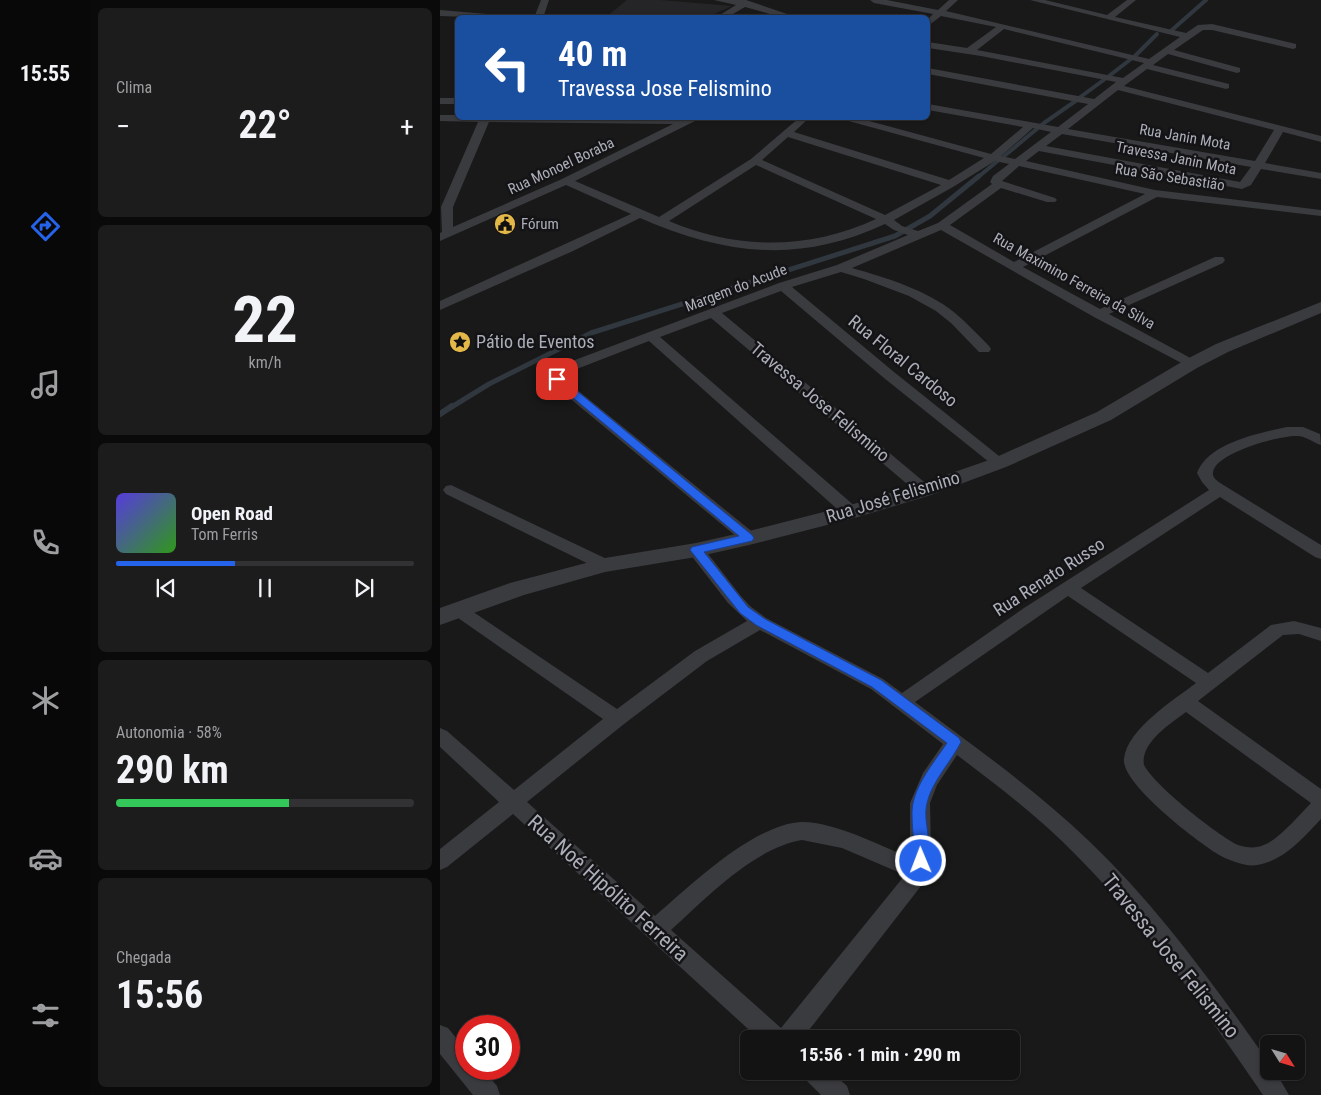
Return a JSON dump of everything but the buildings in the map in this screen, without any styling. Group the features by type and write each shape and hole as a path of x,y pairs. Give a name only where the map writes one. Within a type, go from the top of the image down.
{"street":[{"path":"539,15 545,0"},
{"path":"718,0 749,2 786,15"},
{"path":"874,0 1003,26 1226,86"},
{"path":"930,21 954,0"},
{"path":"1034,0 1186,36"},
{"path":"1108,18 1132,0"},
{"path":"725,15 749,2"},
{"path":"440,14 455,15"},
{"path":"968,51 1003,26"},
{"path":"942,224 998,181 1016,162 1196,29 1207,26 1293,46"},
{"path":"930,45 968,51 1121,84 1321,139"},
{"path":"930,71 956,49"},
{"path":"1166,51 1237,70"},
{"path":"930,72 1096,102"},
{"path":"440,101 455,101"},
{"name":"Rua Janin Mota","path":"930,107 1321,176"},
{"path":"440,118 455,118"},
{"path":"444,235 446,218 444,207 483,120"},
{"name":"Rua Monoel Boraba","path":"444,235 566,181 688,120"},
{"path":"660,222 755,161 802,120"},
{"name":"Rua São Sebastião","path":"856,120 993,157 1155,193 1321,213"},
{"path":"566,181 680,232 720,242 757,246 792,246 834,239 887,220 950,184 1037,126"},
{"name":"Travessa Janin Mota","path":"1037,147 1238,186 1247,183 1280,129"},
{"path":"788,134 950,184"},
{"path":"755,161 887,220 908,232"},
{"path":"998,181 1051,200"},
{"path":"1014,267 1155,193"},
{"path":"440,306 639,214"},
{"name":"Margem do Acude","path":"748,538 560,383 557,379 558,374 564,369 715,314 783,286 841,268 908,232 942,224"},
{"name":"Rua Maximino Ferreira da Silva","path":"942,224 1014,267 1191,364"},
{"path":"1099,314 1219,260"},
{"path":"841,268 871,277 929,302 950,315 984,349"},
{"name":"Rua Floral Cardoso","path":"783,286 889,375 999,463"},
{"name":"Rua José Felismino","path":"449,613 518,589 604,565 696,550 748,538 851,512 924,490 999,463 1104,416 1191,364 1222,348 1321,307"},
{"name":"Travessa Jose Felismino","path":"715,314 924,490"},
{"path":"652,337 851,512"},
{"path":"1321,440 1304,432 1287,431 1231,449 1208,464 1206,468 1207,478 1220,490 1321,553"},
{"path":"451,490 604,565"},
{"name":"Rua Renato Russo","path":"902,702 991,638 1220,490"},
{"name":"Travessa Jose Felismino","path":"696,550 744,610 760,622 877,684 1006,781 1083,848 1142,912 1218,1010 1277,1095"},
{"path":"1069,588 1209,682"},
{"path":"449,613 617,719"},
{"path":"440,861 514,804 617,719 701,656 760,622"},
{"path":"1321,635 1291,626 1277,630 1209,682 1147,736 1135,753 1134,764 1137,774 1146,783 1218,844 1242,856 1260,856 1287,840 1321,806"},
{"path":"1186,702 1321,800"},
{"name":"Rua Noé Hipólito Ferreira","path":"440,736 766,1030"},
{"path":"794,1030 914,880 922,848 918,814 920,803 927,786 955,742"},
{"path":"655,930 716,878 781,835 801,831 820,834 918,870"},
{"path":"440,1036 455,1054"},
{"path":"476,1080 488,1095"},
{"path":"822,1080 838,1095"}],"shaded area":[{"path":"627,0 660,0 732,6 712,15 608,15"}],"waterway":[{"path":"1172,30 1206,0"},
{"path":"1135,56 1157,34"},
{"path":"1109,76 1131,59"},
{"path":"1079,98 1105,79"},
{"path":"1003,157 1044,123 1077,100"},
{"path":"977,178 1000,159"},
{"path":"450,408 489,384 591,333 895,236 930,216 979,176"},
{"path":"440,414 452,406"}],"place":[{"name":"Fórum","path":"505,224"},
{"name":"Pátio de Eventos","path":"460,342"}],"route":[{"path":"557,379 748,538 696,550 744,610 760,622 877,684 955,742 927,786 920,803 918,814 922,848 921,861"}]}
